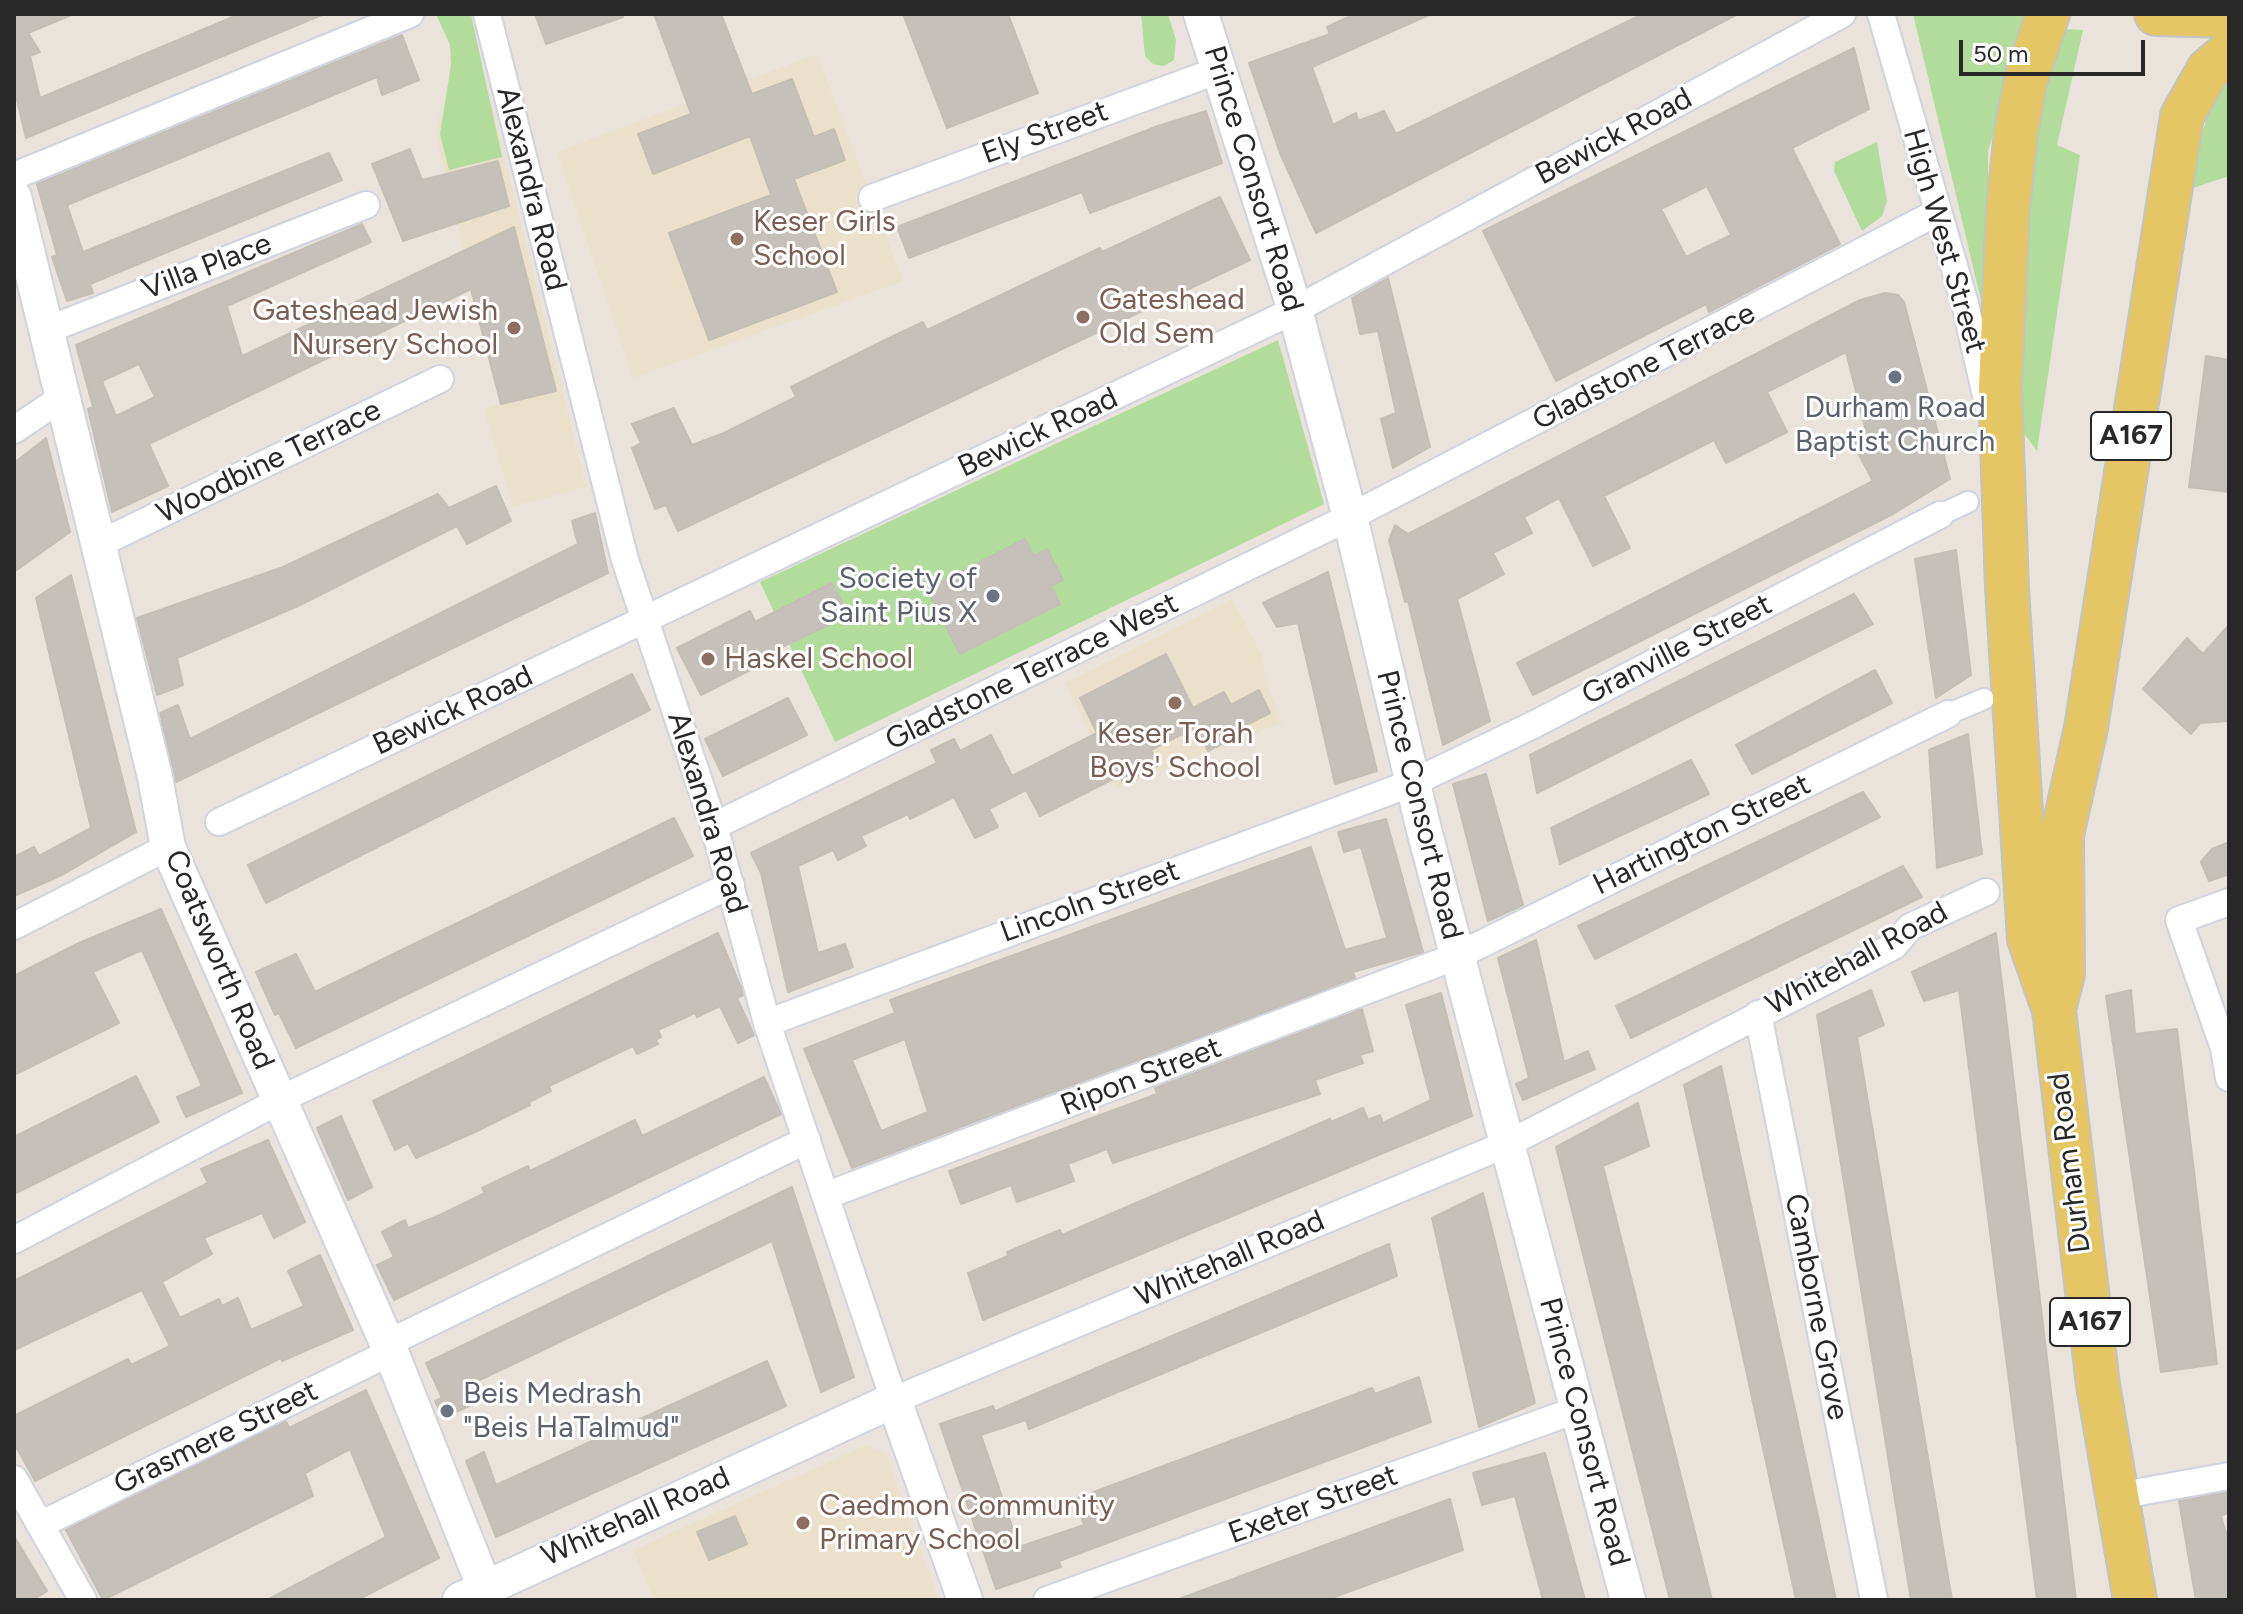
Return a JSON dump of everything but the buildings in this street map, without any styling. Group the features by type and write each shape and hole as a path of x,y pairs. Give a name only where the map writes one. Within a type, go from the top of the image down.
{"main road":[{"name":"A167","path":"2048,14 2026,79 2016,132 2000,387 2028,930 2054,1010"},
{"path":"2156,14 2229,16"},
{"name":"A167","path":"2054,1010 2063,974 2062,835 2086,728 2116,518 2182,116 2201,78 2229,52"},
{"name":"Durham Road","path":"2054,1010 2059,1074 2098,1385 2135,1600"}],"street":[{"path":"14,176 410,14"},
{"name":"Alexandra Road","path":"487,14 600,466 644,619 714,826 767,1023 965,1600"},
{"name":"Prince Consort Road","path":"1201,14 1295,310 1350,517 1412,783 1628,1600"},
{"name":"Bewick Road","path":"219,822 1295,310 1842,14"},
{"name":"High West Street","path":"1881,14 1936,213 1965,304 2003,469"},
{"name":"Ely Street","path":"872,198 1219,70"},
{"name":"Coatsworth Road","path":"14,197 155,777 168,847 389,1347 478,1595"},
{"name":"Villa Place","path":"47,330 366,205"},
{"name":"Gladstone Terrace","path":"1350,517 1936,213"},
{"name":"Woodbine Terrace","path":"99,544 440,379"},
{"path":"14,430 63,397"},
{"path":"1940,515 1968,502"},
{"name":"Granville Street","path":"1412,783 1535,724 1940,515"},
{"name":"Gladstone Terrace West","path":"714,826 1350,517"},
{"path":"1948,714 1984,699"},
{"name":"Hartington Street","path":"1457,956 1948,714"},
{"name":"Lincoln Street","path":"767,1023 1412,783"},
{"path":"14,926 168,847"},
{"path":"14,1240 281,1103 298,1091 731,885"},
{"name":"Whitehall Road","path":"478,1595 894,1400 1509,1143 1894,946 1910,927 1986,892"},
{"path":"2229,902 2179,920 2227,1047 2229,1078"},
{"name":"Ripon Street","path":"825,1196 1457,956"},
{"name":"Camborne Grove","path":"1758,1014 1874,1600"},
{"name":"Grasmere Street","path":"40,1525 389,1347 807,1140"},
{"name":"Exeter Street","path":"1047,1600 1579,1409"},
{"path":"2117,1496 2229,1476"},
{"path":"18,1495 40,1525 83,1600"}],"shaded area":[{"name":"Keser Girls School","path":"817,54 903,281 633,378 557,152"},
{"name":"Gateshead Jewish Nursery School","path":"490,100 586,487 513,506 484,410 500,404 436,134 439,116"},
{"name":"Keser Torah Boys' School","path":"1232,599 1263,657 1264,675 1282,723 1116,788 1065,683"},
{"name":"Caedmon Community Primary School","path":"865,1446 886,1453 939,1600 654,1600 633,1550"}],"green space":[{"path":"436,14 471,14 502,157 449,170 440,134 451,65 450,45"},
{"path":"1141,14 1168,14 1176,40 1174,60 1164,66 1153,64 1145,56"},
{"path":"1913,14 2031,14 1988,151 1989,334"},
{"path":"2063,29 2083,30 2057,145 2080,155 2037,451 2018,425 2025,176 2042,77"},
{"path":"2229,76 2229,176 2187,190 2211,101"},
{"path":"1877,142 1887,201 1882,216 1862,231 1834,171 1835,162"},
{"path":"1278,340 1324,504 835,742 760,582"}],"place":[{"name":"Keser Girls School","path":"737,239"},
{"name":"Gateshead Old Sem","path":"1083,317"},
{"name":"Gateshead Jewish Nursery School","path":"514,328"},
{"name":"Durham Road Baptist Church","path":"1895,377"},
{"name":"Society of Saint Pius X","path":"993,596"},
{"name":"Haskel School","path":"708,659"},
{"name":"Keser Torah Boys' School","path":"1175,703"},
{"name":"Beis Medrash \"Beis HaTalmud\"","path":"447,1411"},
{"name":"Caedmon Community Primary School","path":"803,1523"}]}
